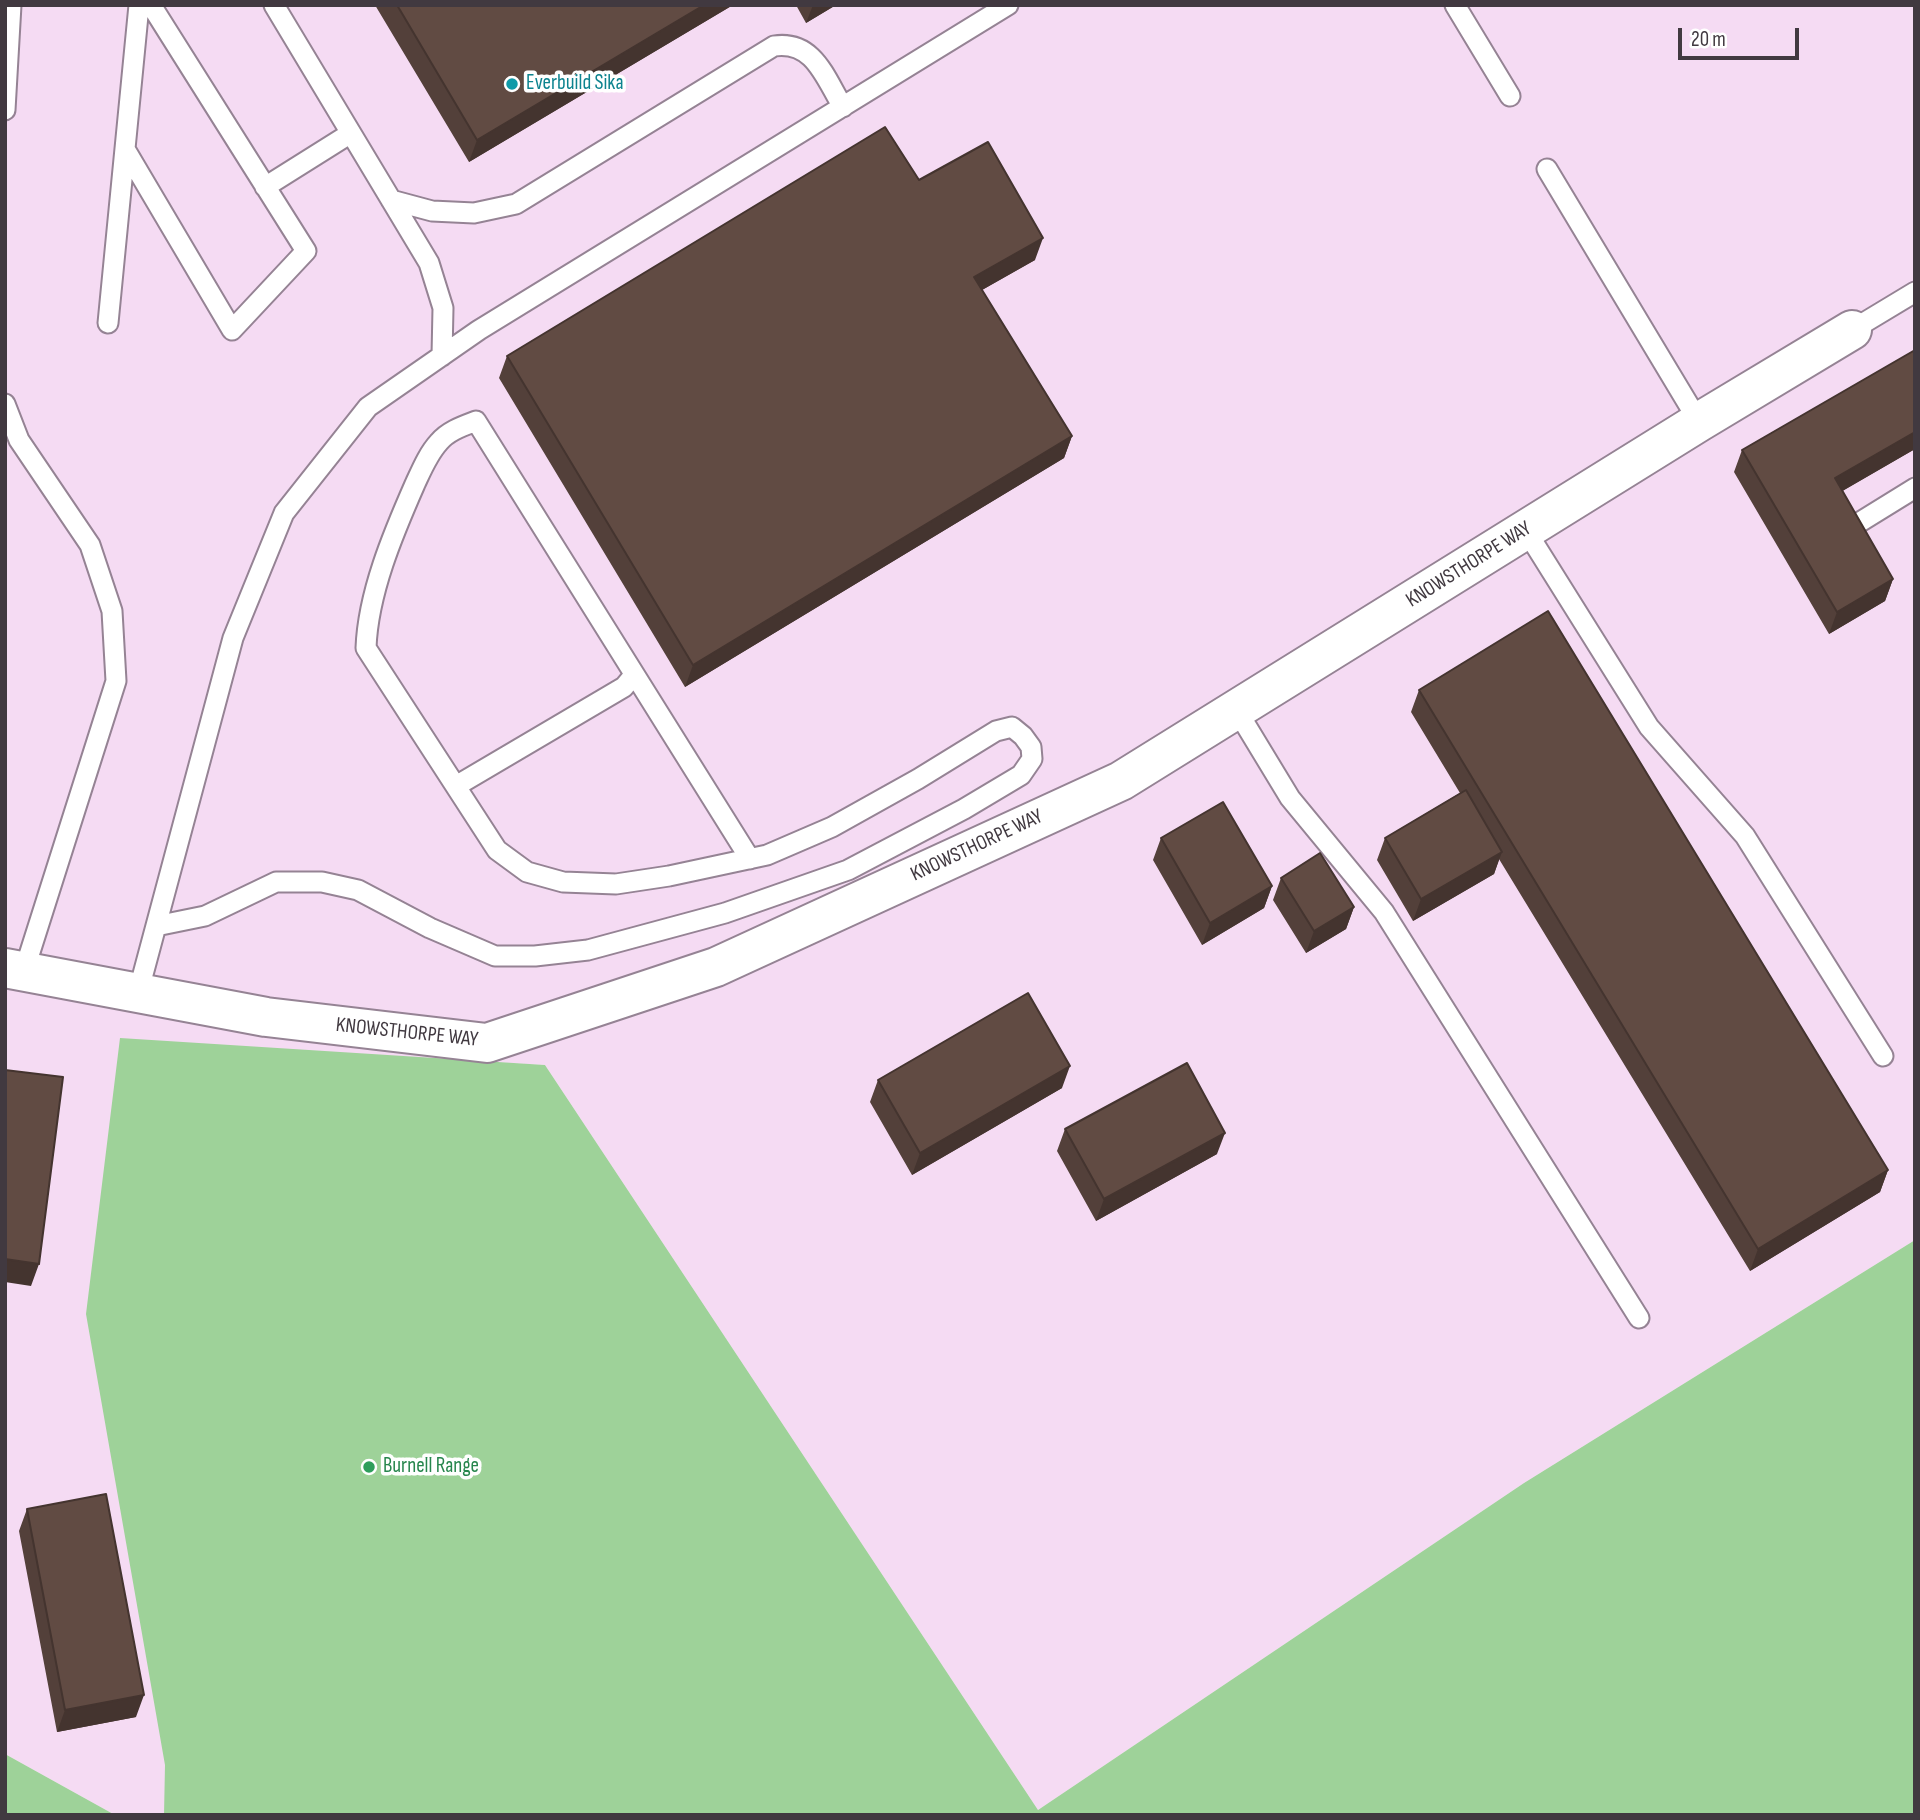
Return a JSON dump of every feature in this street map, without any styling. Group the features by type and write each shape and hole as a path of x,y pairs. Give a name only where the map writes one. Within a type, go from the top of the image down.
{"street":[{"name":"KNOWSTHORPE WAY","path":"14,970 266,1017 486,1042 716,967 1121,780 1852,330"}],"lane":[{"path":"5,110 11,5"},
{"path":"108,323 139,5"},
{"path":"125,149 232,330 306,251 151,5"},
{"path":"274,5 429,263 443,308 442,356"},
{"path":"138,993 233,638 284,513 368,407 479,330 1008,5"},
{"path":"1455,5 1510,96"},
{"path":"391,200 432,211 474,213 516,204 774,46 794,46 811,56 844,107"},
{"path":"265,187 351,133"},
{"path":"1547,169 1699,422"},
{"path":"1852,330 1915,292"},
{"path":"5,404 19,440 90,545 112,611 116,681 14,970"},
{"path":"156,926 205,916 276,882 321,883 358,890 430,928 495,956 535,956 588,950 725,913 848,870 964,809 1021,775 1032,759 1031,747 1012,727 996,731 832,827 767,855 750,859 616,884 563,882 527,872 497,850 366,648 367,624 395,528 427,459 439,441 458,428 476,421 750,859"},
{"path":"1860,522 1915,488"},
{"path":"1525,529 1649,727 1745,836 1883,1056"},
{"path":"456,786 624,687 634,675"},
{"path":"1236,709 1290,798 1384,912 1639,1318"}],"shaded area":[{"path":"5,5 1915,5 1915,1240 1524,1483 1038,1810 545,1065 364,1055 748,1815 115,1815 5,1754"}],"green space":[{"path":"120,1038 545,1065 1038,1810 1524,1483 1915,1240 1915,1815 164,1815 165,1765 86,1314"},
{"path":"5,1754 115,1815 5,1815"}],"building":[{"name":"Everbuild Sika","path":"397,5 704,5 477,140"},
{"path":"885,127 919,180 988,142 1043,238 974,277 1072,436 693,665 507,356"},
{"path":"1915,350 1915,432 1835,478 1893,579 1837,612 1742,450"},
{"path":"1548,611 1888,1170 1758,1249 1419,690"},
{"path":"1466,790 1502,852 1421,899 1385,838"},
{"path":"1223,802 1272,886 1210,923 1161,838"},
{"path":"1320,853 1354,907 1314,931 1281,878"},
{"path":"1028,993 1070,1066 920,1153 878,1080"},
{"path":"1187,1063 1225,1133 1104,1199 1065,1129"},
{"path":"5,1070 63,1077 39,1264 5,1259"},
{"path":"106,1494 144,1695 65,1710 27,1509"}],"place":[{"name":"Everbuild Sika","path":"512,84"},
{"name":"Burnell Range","path":"369,1467"}]}
